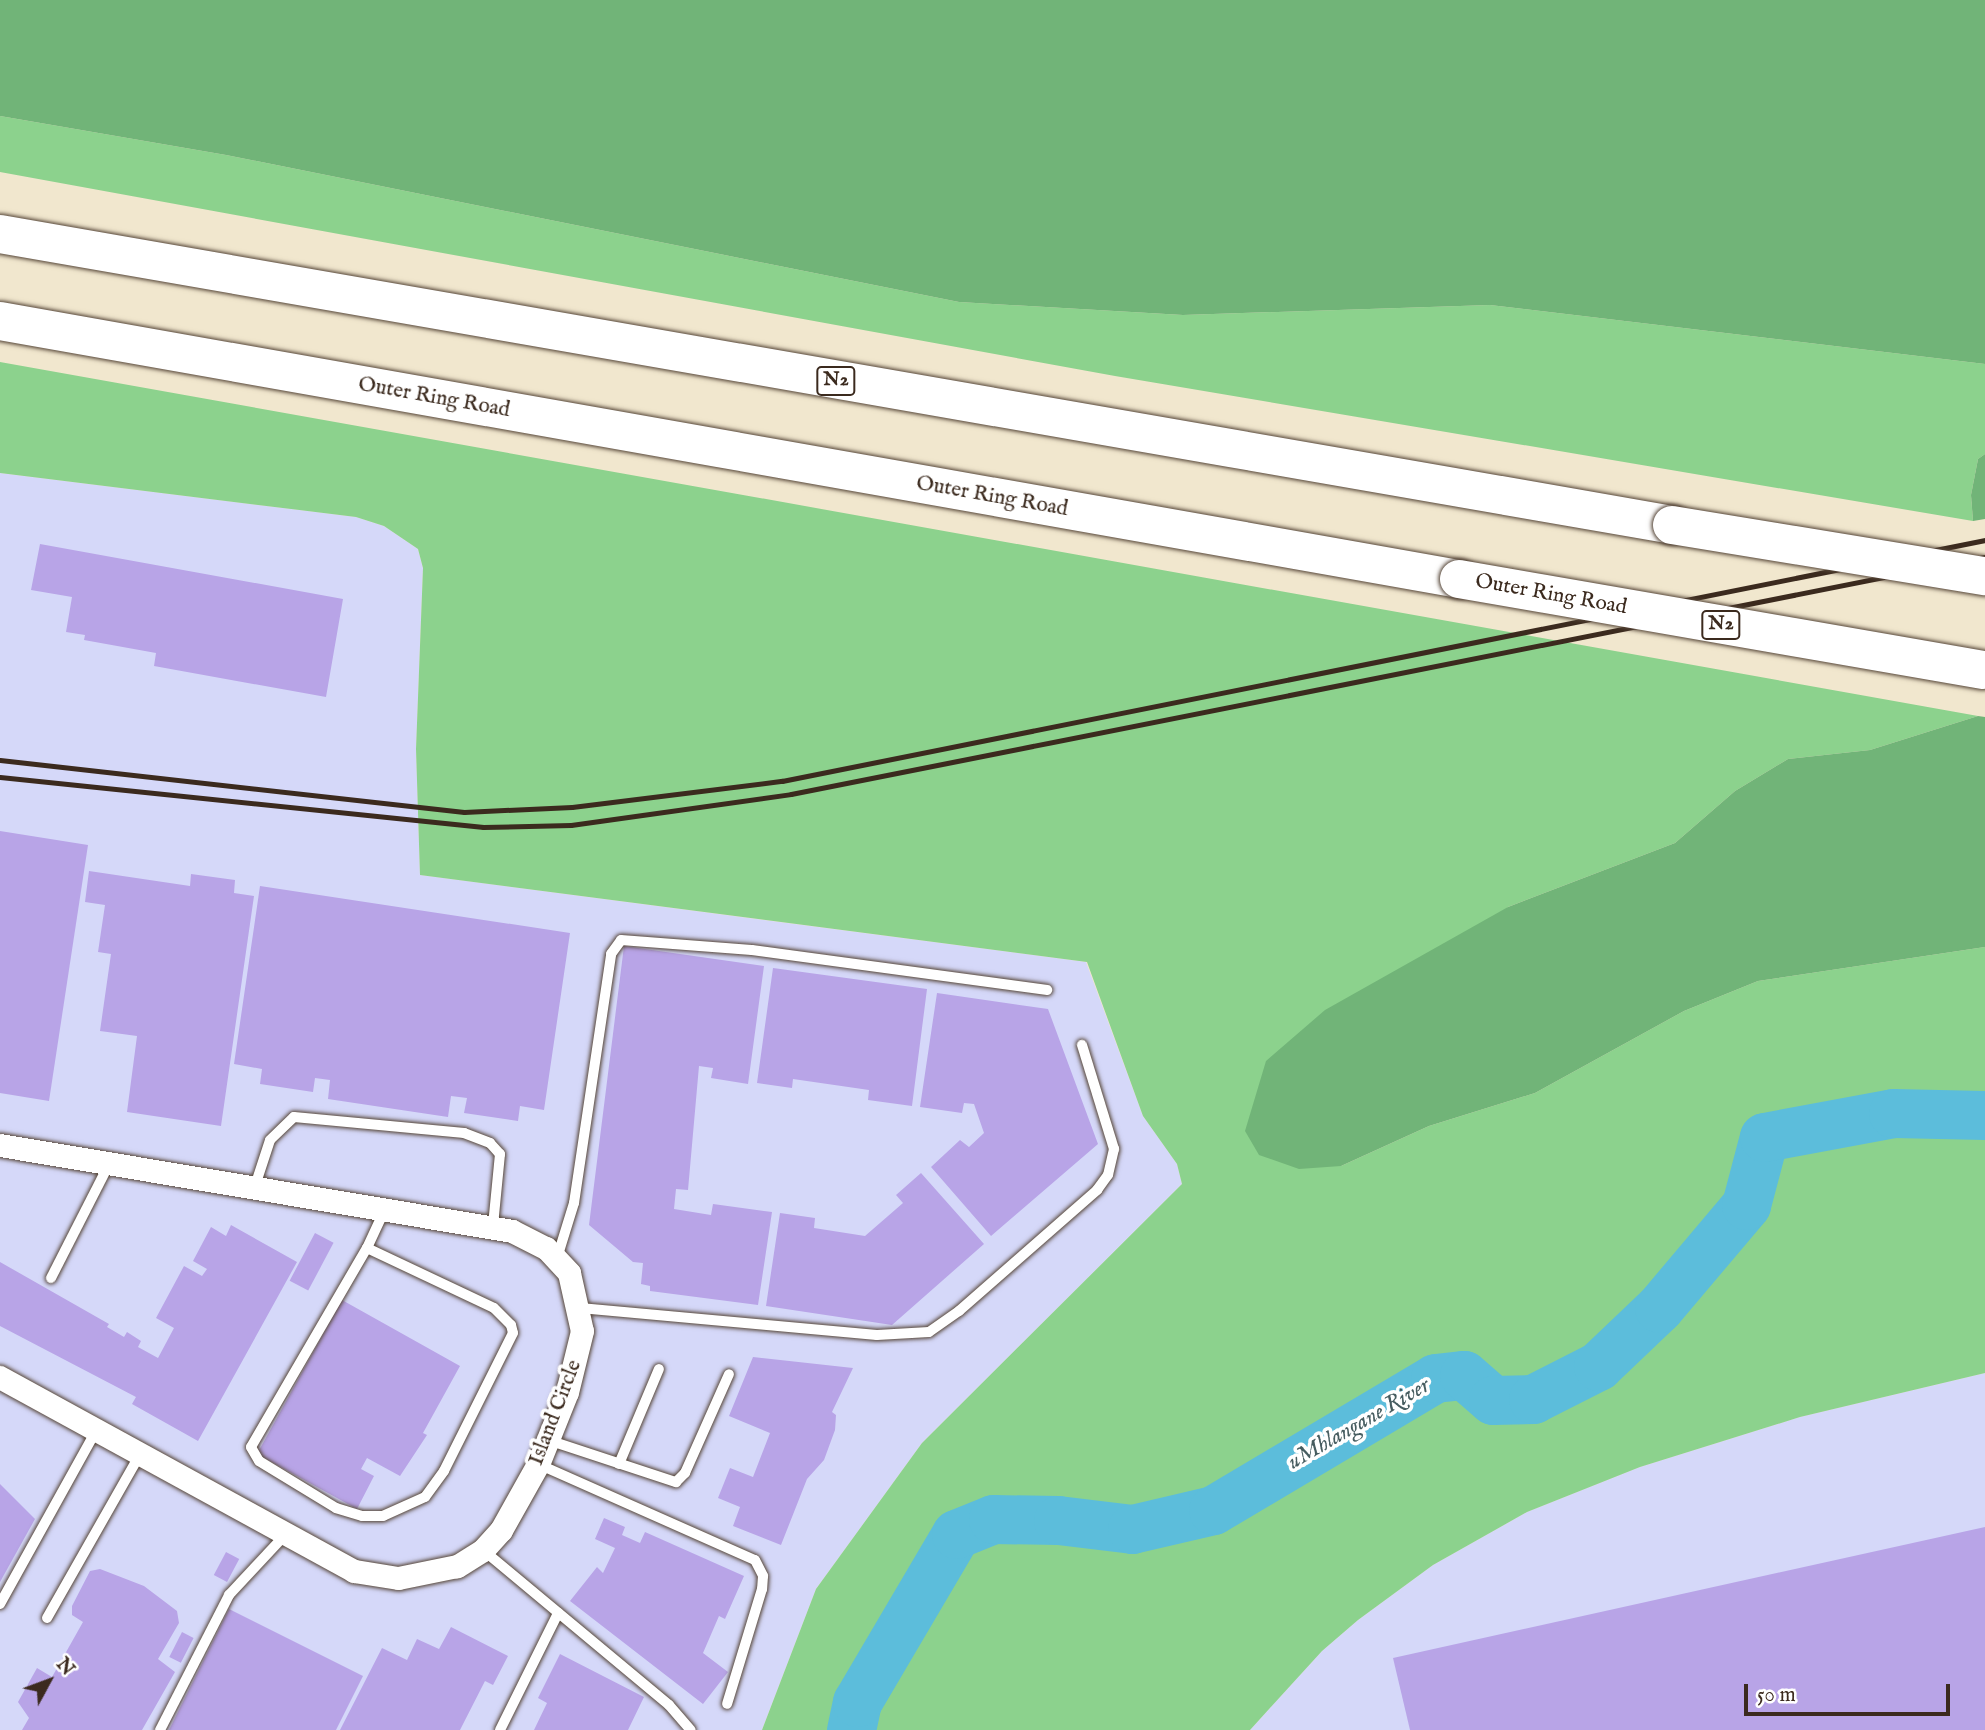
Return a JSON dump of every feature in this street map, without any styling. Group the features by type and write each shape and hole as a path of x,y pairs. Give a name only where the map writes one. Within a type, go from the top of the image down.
{"highway":[{"name":"N2","path":"0,234 1672,525 1985,576"},
{"name":"Outer Ring Road","path":"0,321 1984,670"}],"street":[{"name":"Island Circle","path":"0,1145 493,1226 536,1241 557,1258 569,1273 580,1308 581,1349 538,1464 501,1530 482,1550 457,1566 423,1576 374,1577 285,1535 0,1377"}],"lane":[{"path":"557,1258 574,1203 611,954 621,940 752,950 1047,990"},
{"path":"580,1308 877,1335 929,1332 959,1311 1097,1190 1108,1175 1114,1149 1082,1045"},
{"path":"255,1186 270,1140 294,1117 464,1133 490,1143 500,1154 493,1226"},
{"path":"51,1278 110,1162"},
{"path":"367,1248 495,1308 511,1325 513,1334 444,1471 425,1497 410,1508 383,1516 362,1516 336,1508 259,1461 251,1447 367,1248 386,1207"},
{"path":"619,1464 659,1369"},
{"path":"548,1440 679,1481 729,1374"},
{"path":"0,1604 97,1429"},
{"path":"47,1618 140,1454"},
{"path":"538,1464 755,1560 763,1576 762,1589 727,1704"},
{"path":"160,1730 229,1595 285,1535"},
{"path":"482,1550 669,1705 691,1730"},
{"path":"500,1730 558,1613"}],"shaded area":[{"path":"0,473 356,517 384,526 418,549 423,568 416,749 420,875 1086,962 1143,1116 1177,1164 1182,1184 922,1443 816,1589 762,1730 0,1730"},
{"path":"1985,1373 1985,1730 1250,1730 1322,1651 1358,1620 1433,1565 1527,1512 1640,1467 1800,1417"}],"green space":[{"path":"0,0 1985,0 1985,364 1490,305 1183,315 959,302 226,155 0,116"},
{"path":"0,116 226,155 959,302 1183,315 1490,305 1985,364 1985,454 1978,459 1971,495 1973,521 1115,376 0,172"},
{"path":"0,362 1978,716 1870,750 1788,759 1735,791 1675,843 1508,907 1341,1166 1429,1126 1535,1093 1684,1011 1758,981 1985,947 1985,1373 1800,1417 1640,1467 1527,1512 1433,1565 1358,1620 1322,1651 1250,1730 762,1730 816,1589 922,1443 1182,1184 1177,1164 1143,1116 1087,962 420,875 416,749 423,568 418,549 384,526 356,517 0,473"},
{"path":"1985,454 1985,519 1973,521 1971,495 1978,459"},
{"path":"1978,716 1985,717 1985,947 1758,981 1684,1011 1535,1093 1429,1126 1341,1166 1299,1169 1259,1155 1245,1131 1266,1061 1325,1010 1508,907 1675,843 1735,791 1788,759 1870,750"}],"building":[{"path":"40,544 343,599 326,697 154,666 156,653 84,640 85,635 66,632 72,597 31,590"},
{"path":"0,831 88,845 49,1101 0,1093"},
{"path":"89,871 190,886 191,874 235,880 234,893 254,896 221,1126 127,1112 137,1036 100,1031 111,954 98,952 105,905 85,902"},
{"path":"260,886 570,933 544,1110 520,1106 518,1121 464,1113 467,1098 451,1096 448,1117 328,1099 330,1080 315,1078 313,1092 260,1084 262,1069 234,1064"},
{"path":"624,946 764,966 748,1084 711,1078 713,1068 699,1066 688,1190 676,1189 674,1209 711,1215 713,1204 772,1212 758,1305 650,1291 650,1286 641,1284 643,1263 633,1262 589,1225"},
{"path":"773,968 927,989 912,1106 868,1100 869,1090 793,1079 792,1088 757,1083"},
{"path":"937,993 1048,1009 1098,1144 991,1236 931,1167 960,1140 969,1147 984,1133 974,1104 964,1103 962,1113 920,1107"},
{"path":"921,1173 984,1244 892,1325 766,1306 780,1213 815,1218 814,1228 865,1236 903,1203 896,1195"},
{"path":"231,1225 297,1262 198,1441 132,1404 136,1397 0,1326 0,1262 109,1324 107,1327 124,1337 127,1332 141,1341 138,1347 158,1358 174,1328 156,1318 184,1266 202,1276 207,1269 193,1261 211,1227 226,1236"},
{"path":"315,1233 334,1243 308,1291 290,1281"},
{"path":"342,1300 460,1366 423,1433 427,1435 400,1476 367,1458 361,1469 374,1476 357,1509 257,1454"},
{"path":"753,1357 853,1368 832,1412 836,1415 835,1430 824,1460 807,1479 781,1545 733,1526 740,1507 718,1498 730,1468 753,1477 770,1433 729,1416"},
{"path":"0,1484 35,1519 0,1582"},
{"path":"604,1518 625,1527 622,1535 640,1543 645,1532 744,1576 725,1619 719,1616 703,1653 728,1672 703,1704 570,1601 597,1567 603,1573 615,1548 595,1539"},
{"path":"1985,1527 1985,1730 1410,1730 1393,1658"},
{"path":"226,1552 239,1559 227,1582 214,1575"},
{"path":"100,1569 144,1586 177,1611 179,1623 158,1659 175,1672 142,1730 22,1730 29,1718 18,1702 37,1668 52,1677 83,1622 72,1615 72,1606 90,1571"},
{"path":"229,1609 363,1676 336,1730 169,1730"},
{"path":"451,1627 508,1656 493,1685 485,1681 460,1730 340,1730 382,1648 407,1660 417,1639 439,1649"},
{"path":"182,1632 194,1638 181,1663 169,1657"},
{"path":"560,1654 644,1697 628,1730 534,1730 547,1703 538,1698"}],"waterway":[{"name":"uMhlangane River","path":"851,1730 857,1702 956,1534 993,1519 1058,1520 1132,1529 1213,1510 1435,1378 1464,1375 1493,1400 1533,1399 1598,1366 1659,1308 1746,1205 1764,1137 1893,1113 1985,1115"}],"railway":[{"path":"0,760 464,812 572,807 782,781 1985,540"},
{"path":"0,777 483,827 571,825 791,794 1985,557"}]}
